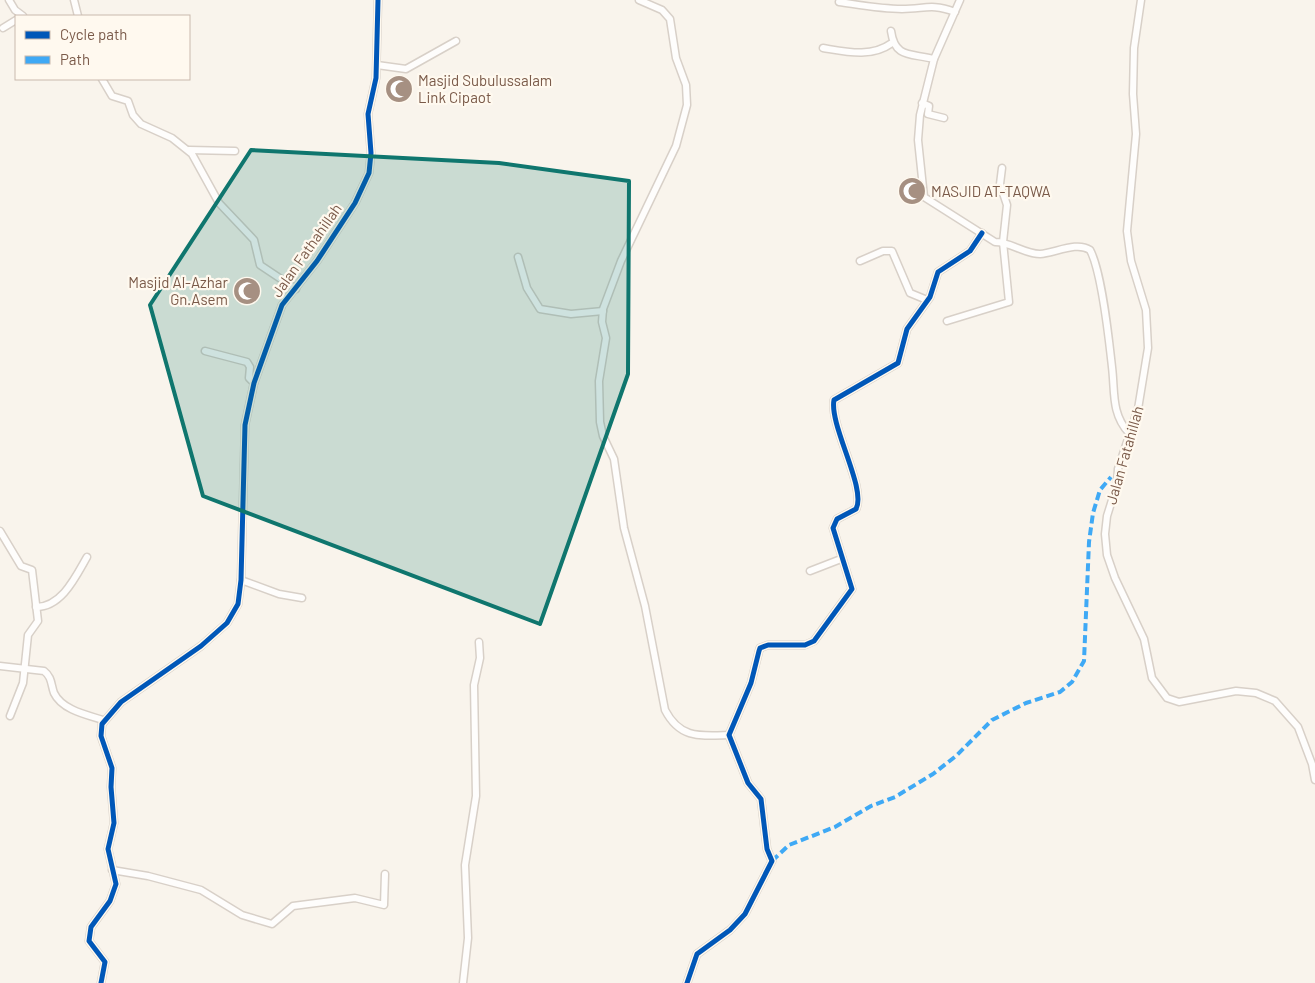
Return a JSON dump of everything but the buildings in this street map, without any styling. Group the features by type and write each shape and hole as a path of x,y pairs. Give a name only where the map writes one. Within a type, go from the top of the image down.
{"street":[{"path":"9,0 15,10 22,15"},
{"path":"74,0 78,15"},
{"name":"Jalan Fathahillah","path":"103,720 121,702 212,638 227,623 238,604 241,580 245,425 254,383 282,305 317,261 350,211 369,173 371,153 368,114 375,85 377,65 378,0"},
{"path":"960,0 934,59 922,104 918,140 924,197 995,242 1003,242 1032,253 1040,254 1073,247 1088,248 1094,258 1098,280 1112,367 1116,412 1129,433"},
{"name":"Jalan Fatahillah","path":"1140,0 1134,48 1133,94 1136,134 1127,231 1131,261 1146,310 1148,348 1138,409 1129,433 1107,516 1106,544 1115,578 1144,639 1152,678 1167,698 1174,702 1236,691 1256,693 1275,701 1298,727 1312,764 1315,780"},
{"path":"643,1 662,10 670,18 676,58 688,91 687,105 676,146 621,261 603,312 602,322 606,338 599,381 600,429 614,459 624,528 645,606 665,710 670,721 687,733 729,735"},
{"path":"839,2 872,8 920,9 927,6 955,12"},
{"path":"3,28 15,21"},
{"path":"891,31 892,43 904,54 934,59"},
{"path":"377,65 406,69 456,41"},
{"path":"823,48 865,53 879,51 892,43"},
{"path":"103,80 112,96 128,101 133,115 141,124 172,138 189,150 208,180 219,203 254,240 260,265 296,289"},
{"path":"922,104 929,106 928,114 944,118"},
{"path":"189,150 235,152"},
{"path":"948,322 1009,302 1003,242 1007,205 1000,184 1002,168"},
{"path":"687,983 696,954 730,930 746,914 772,861 767,849 761,799 748,783 729,735 751,682 760,648 768,645 805,645 814,641 850,592 852,582 841,559 834,528 835,521 856,509 858,504 852,473 835,412 834,400 898,364 907,329 927,300 938,272 970,251 982,233"},
{"path":"860,261 883,251 892,251 910,294 927,300"},
{"path":"518,258 526,288 540,309 571,314 603,312"},
{"path":"205,351 247,362 250,367 249,378 254,383"},
{"path":"0,531 21,566 32,569 38,621 28,636 23,683 10,716"},
{"path":"36,607 50,606 75,577 87,556"},
{"path":"810,571 841,559"},
{"path":"241,580 280,594 302,598"},
{"path":"463,983 468,938 465,865 476,796 474,685 480,658 479,642"},
{"path":"0,666 24,668 47,673 55,693 62,704 103,720 101,736 112,768 111,787 114,823 108,849 115,878 114,892 92,927 90,934 89,942 104,962 101,983"},
{"path":"112,870 148,876 202,890 242,915 272,924 293,906 356,898 383,905 385,874"}],"highlighted area":[{"path":"251,150 499,163 629,181 628,374 540,624 203,496 150,305"}],"marked path":[{"path":"772,861 789,845 835,827 871,806 895,797 933,774 956,756 992,720 1026,703 1060,692 1072,682 1084,661 1089,542 1093,513 1100,490 1111,477"}],"cycle path":[{"path":"101,983 105,962 89,941 91,927 110,901 116,884 108,849 114,823 111,787 112,768 101,736 102,724 121,702 201,646 227,623 238,604 241,580 245,425 254,383 282,305 317,261 355,203 369,173 371,153 368,114 376,78 378,0"},
{"path":"687,983 697,954 730,930 745,914 772,861 767,849 761,799 748,783 729,735 751,683 760,648 768,645 805,645 814,641 852,589 833,528 837,519 856,509 858,500 853,472 837,425 834,400 898,363 907,329 930,297 938,272 970,251 982,233"}],"place":[{"name":"Masjid Subulussalam Link Cipaot","path":"399,89"},
{"name":"MASJID AT-TAQWA","path":"912,191"},
{"name":"Masjid Al-Azhar Gn.Asem","path":"247,291"}]}
